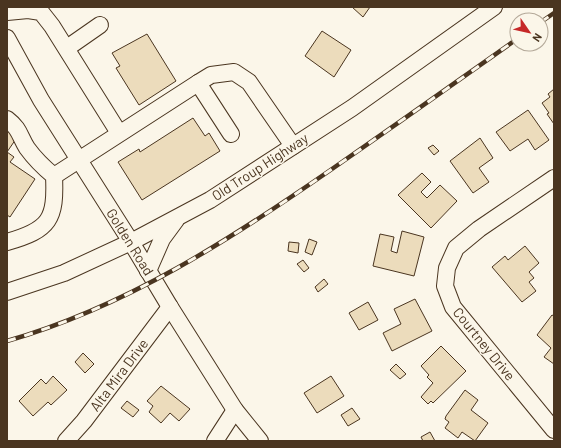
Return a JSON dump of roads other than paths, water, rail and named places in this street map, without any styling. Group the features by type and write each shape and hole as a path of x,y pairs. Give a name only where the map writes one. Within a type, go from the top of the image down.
{"street":[{"name":"Old Troup Highway","path":"7,292 64,273 131,242 210,200 352,108 494,7"},
{"path":"7,12 28,10 41,12 67,48 120,133"},
{"path":"67,48 100,25"},
{"name":"Golden Road","path":"7,38 41,100 131,242 170,307 235,410 260,441"},
{"path":"54,176 78,159 211,75 234,72 249,82 293,146"},
{"path":"198,83 231,134"},
{"path":"7,119 17,127 26,146 40,166 54,176"},
{"path":"7,242 27,236 48,222 55,203 54,176"},
{"name":"Courtney Drive","path":"554,178 479,229 456,248 447,268 445,286 453,308 554,430"},
{"path":"148,271 162,239 180,216"},
{"name":"Alta Mira Drive","path":"66,441 84,422 170,307"},
{"path":"215,441 235,410"}],"railway":[{"path":"549,16 554,13"},
{"path":"7,341 51,327 94,310 135,290 216,245 294,195 509,45"}]}
